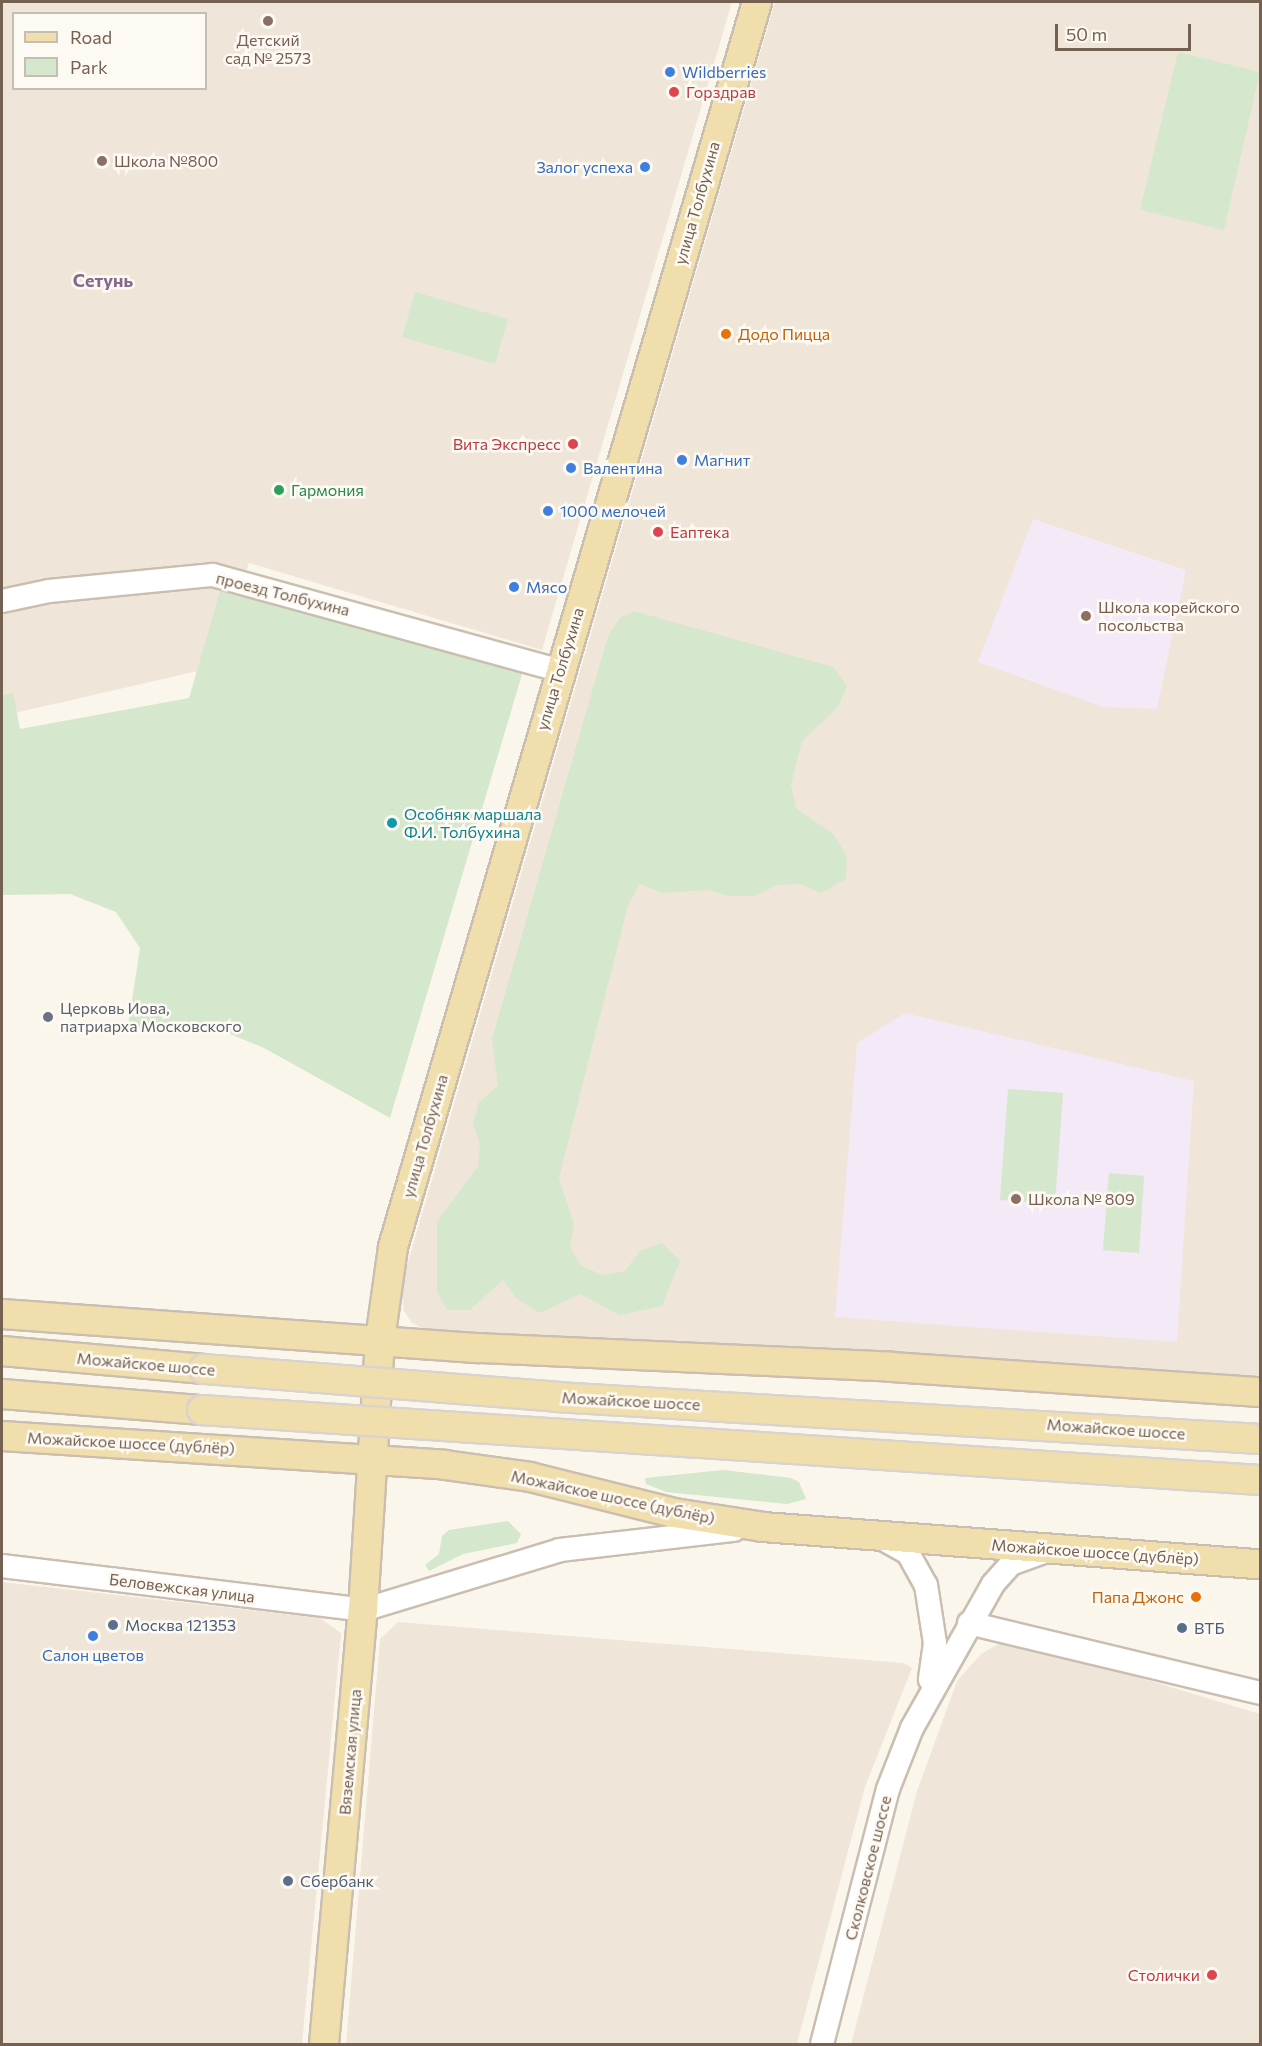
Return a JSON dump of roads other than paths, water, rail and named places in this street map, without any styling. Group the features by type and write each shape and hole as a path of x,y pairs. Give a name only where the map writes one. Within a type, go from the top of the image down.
{"main road":[{"name":"улица Толбухина","path":"371,1459 380,1340 393,1247 558,670 757,2"},
{"path":"2,1314 380,1340 1260,1392"},
{"name":"Можайское шоссе","path":"2,1352 556,1397 1260,1438"},
{"path":"2,1394 202,1410 1260,1480"},
{"path":"2,1431 44,1436"},
{"name":"Можайское шоссе (дублёр)","path":"2,1436 44,1436 371,1459 530,1477 674,1514 763,1527 1260,1564"},
{"name":"Вяземская улица","path":"324,2044 363,1610 371,1459"}],"street":[{"name":"проезд Толбухина","path":"2,601 49,591 213,575 558,670"},
{"path":"363,1610 560,1550 763,1527"},
{"name":"Сколковское шоссе","path":"875,1536 908,1553 926,1585 935,1643 928,1697"},
{"name":"Сколковское шоссе","path":"822,2044 888,1789 928,1697 969,1623 1011,1564 1057,1549"},
{"name":"Беловежская улица","path":"2,1566 363,1610"},
{"path":"969,1623 1260,1694"}],"place":[{"name":"Детский сад № 2573","path":"268,21"},
{"name":"Wildberries","path":"670,72"},
{"name":"Горздрав","path":"674,92"},
{"name":"Школа №800","path":"102,161"},
{"name":"Залог успеха","path":"645,167"},
{"name":"Додо Пицца","path":"726,334"},
{"name":"Вита Экспресс","path":"573,444"},
{"name":"Магнит","path":"682,460"},
{"name":"Валентина","path":"571,468"},
{"name":"Гармония","path":"279,490"},
{"name":"1000 мелочей","path":"548,511"},
{"name":"Еаптека","path":"658,532"},
{"name":"Мясо","path":"514,587"},
{"name":"Школа корейского посольства","path":"1086,616"},
{"name":"Особняк маршала Ф.И. Толбухина","path":"392,823"},
{"name":"Церковь Иова, патриарха Московского","path":"48,1017"},
{"name":"Школа № 809","path":"1016,1199"},
{"name":"Папа Джонс","path":"1196,1597"},
{"name":"Москва 121353","path":"113,1625"},
{"name":"ВТБ","path":"1182,1628"},
{"name":"Салон цветов","path":"93,1636"},
{"name":"Сбербанк","path":"288,1881"},
{"name":"Столички","path":"1212,1975"}],"district":[{"name":"Сетунь","path":"103,280"}]}
